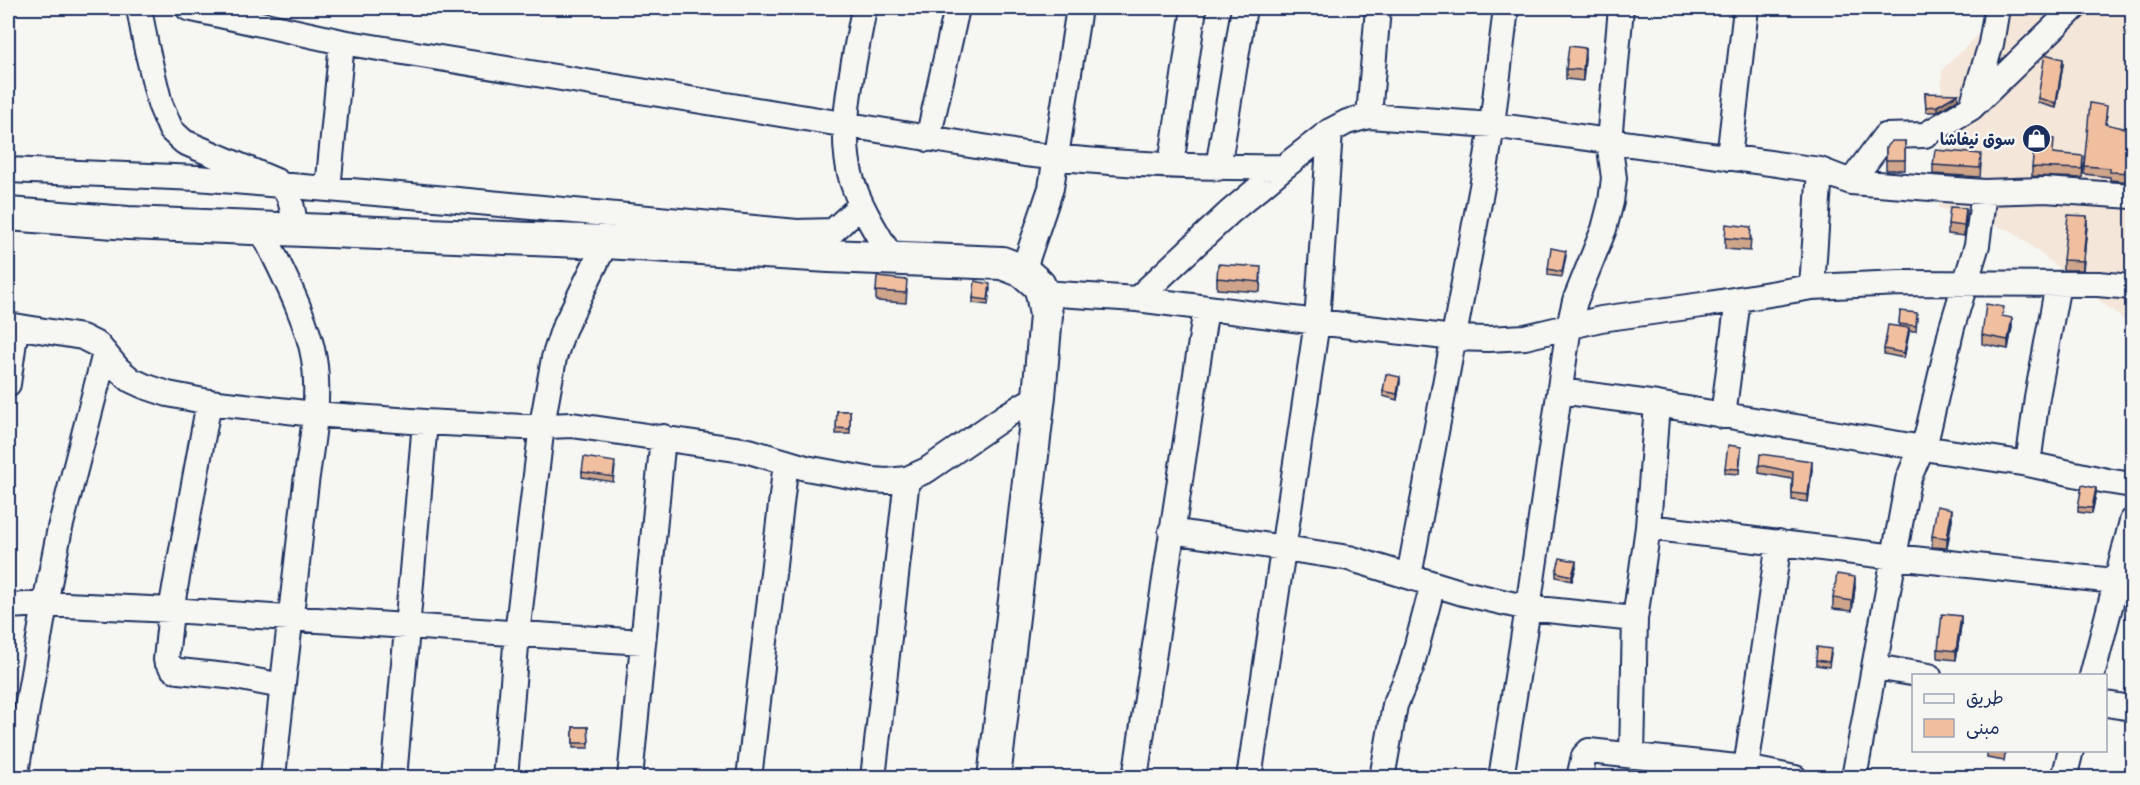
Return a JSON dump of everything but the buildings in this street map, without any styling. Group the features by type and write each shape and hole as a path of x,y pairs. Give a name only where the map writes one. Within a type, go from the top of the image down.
{"main road":[{"path":"8,214 128,223 606,242 892,259 1002,263 1033,282 1046,315 1039,396 994,777"}],"street":[{"path":"139,8 160,104 171,130 184,142 284,186 288,192 296,228"},
{"path":"188,8 342,42 653,92 846,126 1057,158 1218,168 1284,166"},
{"path":"864,8 846,126 847,154 861,206 892,259"},
{"path":"928,139 957,8"},
{"path":"1079,8 1057,158 1033,282 1317,322 1454,338 1510,339 1569,326 1812,287 1900,283 2133,286"},
{"path":"1172,165 1194,8"},
{"path":"1218,168 1244,8"},
{"path":"1369,116 1378,8"},
{"path":"1409,576 1492,125 1506,8"},
{"path":"1501,777 1569,326 1575,301 1608,214 1614,178 1609,141 1621,8"},
{"path":"1729,158 1746,8"},
{"path":"1971,108 1991,44 1997,8"},
{"path":"1851,182 1885,136 1925,135 1971,108 2074,8"},
{"path":"328,189 342,42"},
{"path":"1137,298 1284,166 1330,131 1347,122 1369,116 1492,125 1609,141 1820,170 1851,182 1984,192 2045,190 2133,196"},
{"path":"1249,777 1317,322 1330,131"},
{"path":"8,170 150,176 328,189 804,232 833,231 861,206"},
{"path":"1812,287 1820,170"},
{"path":"1854,777 1908,480 1927,435 1952,327 1977,245 1984,192"},
{"path":"261,228 285,278 309,339 316,374 314,414 273,777"},
{"path":"505,777 517,634 542,425 558,344 606,242"},
{"path":"2028,464 2037,397 2058,284"},
{"path":"1723,416 1738,299"},
{"path":"1135,777 1206,308"},
{"path":"8,384 12,326 82,337 98,345 125,374 144,386 168,394 209,402 314,414 425,422 523,427 572,424 749,451 820,471 887,481 907,479 927,470 1039,396"},
{"path":"15,777 45,604 76,464 105,353"},
{"path":"1560,391 1657,404 2028,464 2133,485"},
{"path":"209,402 171,610 166,660 173,669 236,677 282,686"},
{"path":"1632,756 1635,619 1648,527 1657,404"},
{"path":"394,777 425,422"},
{"path":"630,777 663,437"},
{"path":"749,777 786,462"},
{"path":"873,777 907,479"},
{"path":"2092,674 2125,582 2133,521"},
{"path":"1648,527 2125,582"},
{"path":"1171,531 1349,558 1433,584 1528,608 1635,619"},
{"path":"1746,768 1779,543"},
{"path":"1382,777 1395,705 1412,668 1433,584"},
{"path":"8,606 45,604 171,610 642,642"},
{"path":"1875,667 1922,674"},
{"path":"2107,704 2133,708"},
{"path":"1579,777 1587,752 1632,756 1697,770 1746,768 1795,777"},
{"path":"2064,777 2070,752"}],"shaded area":[{"name":"سوق نيفاشا","path":"2005,8 2132,8 2132,326 2012,231 1939,208 1942,70"}],"place":[{"name":"سوق نيفاشا","path":"2036,139"}]}
